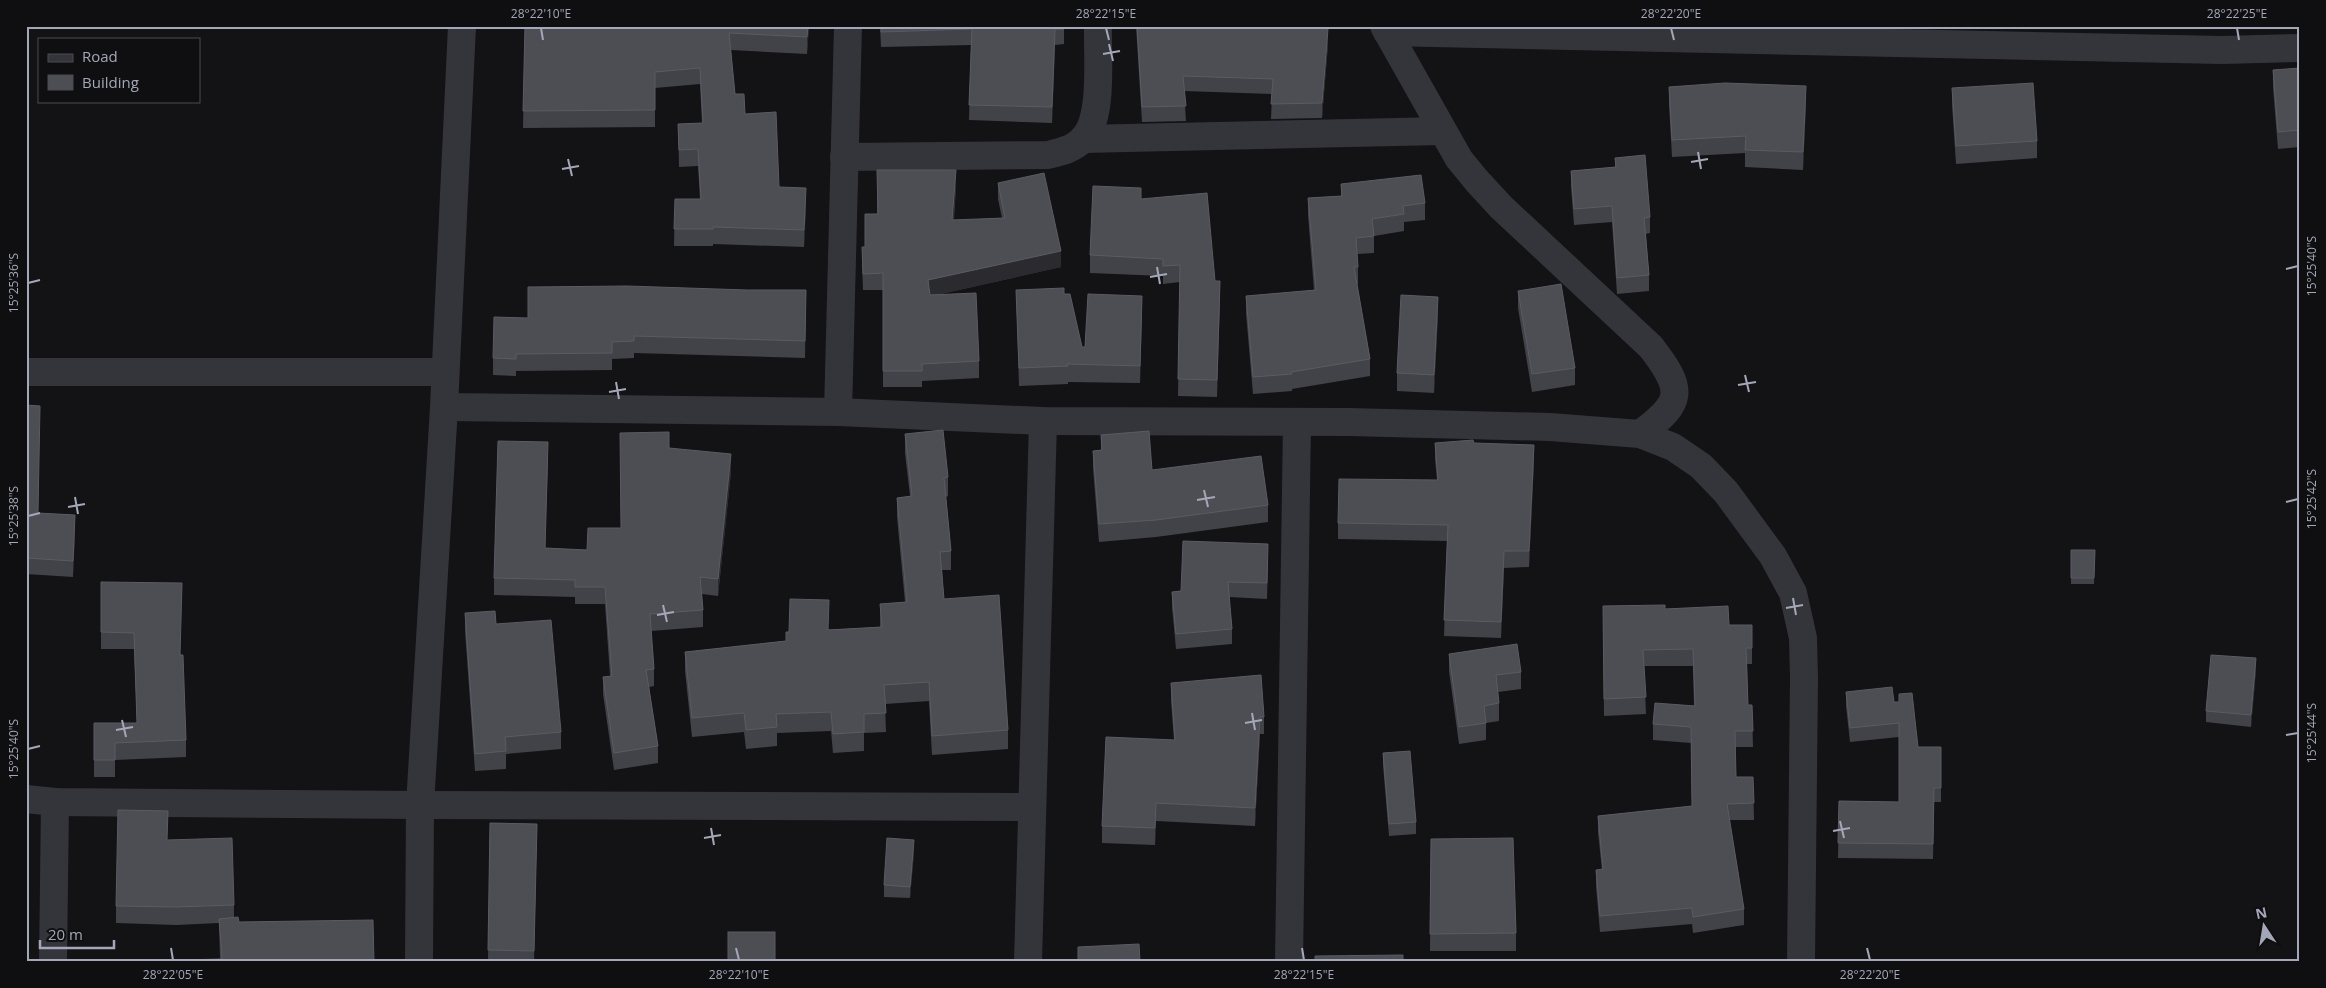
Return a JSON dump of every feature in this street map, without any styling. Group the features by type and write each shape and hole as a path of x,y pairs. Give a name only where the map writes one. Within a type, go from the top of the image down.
{"street":[{"path":"418,962 420,806 444,407 462,26"},
{"path":"838,412 848,26"},
{"path":"844,157 1048,155 1067,150 1084,139 1093,121 1097,98 1098,26"},
{"path":"1386,29 2222,50 2300,48"},
{"path":"1386,29 1459,159 1501,207 1651,347 1665,365 1675,385 1673,404 1663,417 1640,434"},
{"path":"1084,139 1442,131"},
{"path":"26,372 445,372"},
{"path":"444,407 838,412 1043,421 1297,422 1550,427 1640,434 1672,447 1701,466 1726,492 1773,556 1793,593 1803,638 1804,678 1801,962"},
{"path":"1028,962 1043,421"},
{"path":"1289,962 1297,422"},
{"path":"26,799 55,802 420,806 1032,807"},
{"path":"52,962 55,802"}],"building":[{"path":"525,26 808,26 807,37 729,33 735,94 744,94 745,114 776,112 779,187 806,188 804,230 713,227 713,229 674,229 675,199 701,199 698,149 679,150 678,124 703,123 700,68 655,72 655,110 523,111"},
{"path":"881,26 1064,26 1064,29 1055,29 1052,107 969,105 972,29 881,32"},
{"path":"1137,26 1290,26 1328,29 1322,103 1271,104 1273,79 1183,76 1186,106 1142,107"},
{"path":"2300,68 2300,130 2278,132 2273,70"},
{"path":"1725,83 1806,86 1803,152 1745,150 1746,136 1672,140 1669,87"},
{"path":"2033,83 2037,141 1956,146 1952,88"},
{"path":"1645,155 1650,217 1644,218 1649,275 1617,278 1612,206 1574,209 1571,171 1616,167 1615,158"},
{"path":"877,170 956,170 952,220 1005,218 998,183 1044,173 1061,251 928,280 930,295 976,293 979,361 922,364 922,371 883,371 883,273 863,274 862,247 865,247 865,214 878,214"},
{"path":"1421,175 1425,203 1403,206 1404,214 1372,219 1374,236 1356,238 1358,267 1354,267 1370,359 1291,372 1292,374 1253,377 1246,296 1316,290 1308,198 1342,196 1341,184"},
{"path":"1093,186 1141,188 1141,199 1207,193 1215,281 1220,281 1217,380 1178,379 1180,265 1163,266 1163,259 1090,255"},
{"path":"1561,284 1575,368 1532,374 1518,291"},
{"path":"627,286 806,290 805,341 634,336 634,341 612,342 612,353 516,354 516,359 493,358 494,317 528,318 528,287"},
{"path":"1064,288 1064,294 1070,294 1082,347 1085,347 1088,294 1142,296 1140,366 1067,364 1068,366 1019,368 1016,290"},
{"path":"1401,295 1438,297 1434,375 1397,373"},
{"path":"26,405 40,406 38,513 75,515 73,561 26,558"},
{"path":"943,430 948,477 944,478 951,551 940,552 944,599 999,595 1008,730 932,736 929,682 884,685 886,713 864,714 864,732 833,734 831,712 776,714 777,727 746,730 744,713 692,718 685,652 786,641 786,632 789,632 790,599 829,600 828,630 882,627 880,604 907,602 897,498 912,496 905,434"},
{"path":"1149,431 1152,470 1261,456 1268,505 1156,520 1099,524 1093,451 1102,450 1101,435"},
{"path":"669,432 669,448 731,454 718,579 700,577 703,610 650,614 654,669 646,670 658,746 614,753 603,677 612,676 605,587 575,587 575,580 494,578 498,441 548,442 545,548 587,550 588,528 621,528 620,433"},
{"path":"1473,440 1474,443 1534,445 1529,551 1504,551 1501,622 1444,620 1448,525 1338,523 1339,479 1438,480 1435,443"},
{"path":"1183,541 1268,544 1267,583 1228,582 1232,629 1176,634 1172,592 1181,591"},
{"path":"2071,550 2095,550 2094,578 2071,578"},
{"path":"101,582 182,583 180,655 183,655 186,740 115,743 115,760 94,760 94,723 137,723 134,633 101,632"},
{"path":"1665,605 1665,609 1728,606 1729,625 1752,625 1752,648 1746,648 1748,705 1752,705 1753,731 1735,731 1736,777 1753,777 1754,803 1727,804 1744,909 1693,917 1692,908 1600,916 1596,870 1603,869 1598,816 1692,806 1691,727 1653,724 1655,703 1695,706 1693,649 1643,650 1646,697 1604,699 1603,606"},
{"path":"495,611 496,624 551,620 561,732 505,737 506,751 475,754 465,613"},
{"path":"1517,644 1521,672 1496,675 1499,703 1484,706 1486,723 1459,727 1449,654"},
{"path":"2211,655 2256,658 2251,715 2206,711"},
{"path":"1261,675 1264,717 1260,717 1255,808 1156,803 1155,828 1102,826 1106,737 1175,740 1171,683"},
{"path":"1892,687 1894,702 1899,702 1899,694 1912,693 1918,747 1941,747 1941,788 1934,788 1933,844 1838,843 1839,801 1899,802 1899,723 1850,728 1846,692"},
{"path":"1410,751 1416,822 1389,824 1383,753"},
{"path":"118,810 168,811 167,840 232,838 234,905 176,907 116,906"},
{"path":"490,823 537,824 534,951 488,950"},
{"path":"887,838 914,840 910,887 884,885"},
{"path":"1513,838 1516,933 1430,934 1431,839"},
{"path":"238,917 239,922 373,920 374,962 97,962 222,959 219,919"},
{"path":"728,932 775,932 775,962 728,962"},
{"path":"1139,944 1140,962 1078,962 1078,947"},
{"path":"1403,955 1403,962 1315,962 1315,956"},
{"path":"1250,960 1250,962 1204,962"}]}
